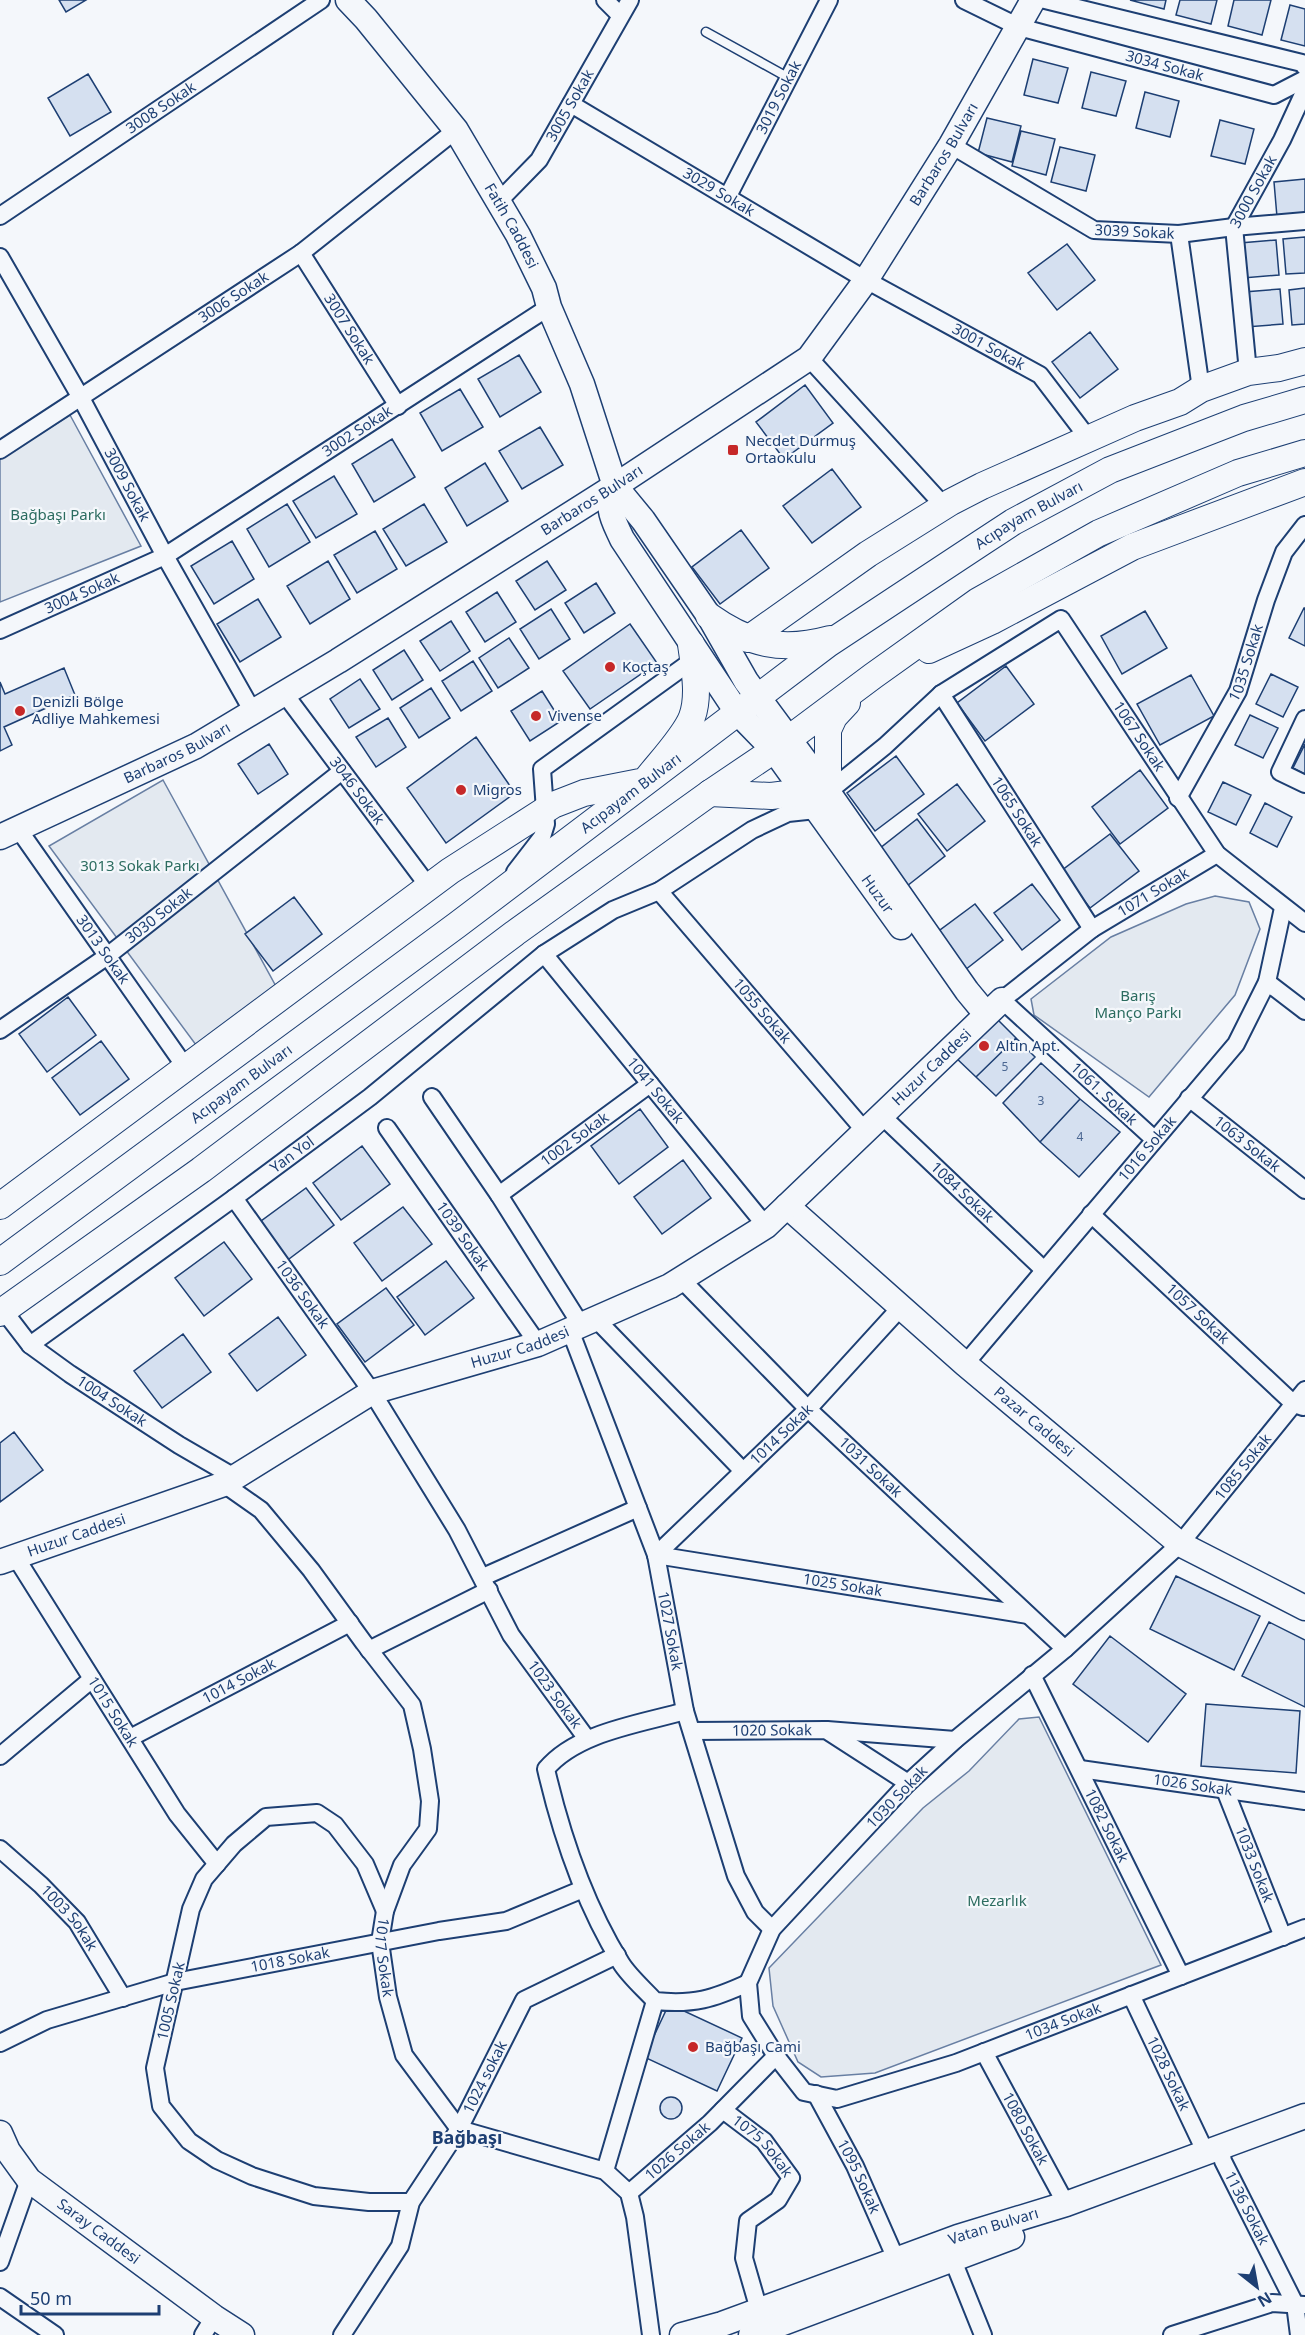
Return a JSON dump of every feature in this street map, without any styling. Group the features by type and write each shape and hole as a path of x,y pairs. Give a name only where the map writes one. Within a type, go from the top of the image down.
{"main road":[{"path":"748,639 868,554 944,506 1010,472 1180,402 1201,389 1248,372 1279,368 1305,361"},
{"name":"Acıpayam Bulvarı","path":"0,1262 498,894 645,781 842,635 1013,522 1110,470 1244,418 1305,400"},
{"path":"2,1312 201,1170 515,933 978,601 1099,533 1238,473 1305,453"},
{"path":"710,793 816,798 828,730 834,717 873,676 992,621 1132,547 1305,482"},
{"path":"709,616 728,630 748,639 785,647 807,645 842,635"},
{"path":"0,1206 429,887 545,810 584,793 645,781 691,719 695,696 692,652"}],"street":[{"name":"3008 Sokak","path":"0,216 321,0"},
{"name":"Fatih Caddesi","path":"348,0 456,130 499,201 544,288 549,307 582,384 615,486"},
{"path":"605,0 620,15"},
{"name":"3005 Sokak","path":"499,201 539,160 630,0"},
{"name":"3019 Sokak","path":"728,196 829,0"},
{"name":"3034 Sokak","path":"964,0 1019,27 1275,96 1305,79"},
{"name":"Barbaros Bulvarı","path":"9,834 196,746 615,486 809,358 866,279 951,146 1033,0"},
{"path":"1045,0 1302,63 1305,67"},
{"name":"3000 Sokak","path":"1248,372 1234,227 1282,140 1305,90"},
{"name":"3029 Sokak","path":"571,104 866,279"},
{"name":"3006 Sokak","path":"0,450 301,253 456,130"},
{"name":"3039 Sokak","path":"951,146 1094,230 1179,234 1305,221"},
{"path":"1179,234 1201,389"},
{"name":"3007 Sokak","path":"301,253 398,406"},
{"name":"3009 Sokak","path":"0,257 81,398 165,556 253,712"},
{"name":"3001 Sokak","path":"866,279 1040,375 1088,438"},
{"name":"3002 Sokak","path":"165,556 549,307"},
{"path":"809,358 944,506"},
{"path":"615,486 643,520 709,616 746,681 759,698 781,744"},
{"path":"615,486 610,502 611,515 622,539 692,652 737,712 781,744"},
{"name":"1035 Sokak","path":"1178,798 1238,691 1266,600 1284,552 1305,525"},
{"name":"3004 Sokak","path":"0,630 165,556"},
{"name":"1067 Sokak","path":"941,694 1061,619 1217,854"},
{"path":"498,894 542,837 546,824 543,769 692,652"},
{"name":"3046 Sokak","path":"284,693 429,887"},
{"path":"816,798 885,746 941,694"},
{"name":"1065 Sokak","path":"941,694 1092,929"},
{"path":"1305,718 1280,772 1305,784"},
{"name":"Huzur","path":"781,744 816,798 903,901 967,991 988,1012"},
{"name":"3030 Sokak","path":"0,1030 106,957 342,771"},
{"name":"Yan Yol","path":"30,1345 370,1097 544,954 613,910 659,891 752,830 816,798"},
{"name":"3013 Sokak","path":"9,834 106,957 186,1068"},
{"path":"1217,854 1305,923"},
{"name":"1071 Sokak","path":"988,1012 1092,929 1217,854"},
{"name":"1055 Sokak","path":"659,891 873,1123"},
{"name":"1016 Sokak","path":"965,1364 1236,1044 1267,982 1283,908"},
{"name":"1041 Sokak","path":"544,954 766,1226"},
{"path":"1267,982 1305,1011"},
{"name":"Huzur Caddesi","path":"7,1559 229,1481 372,1392 538,1344 681,1279 766,1226 988,1012"},
{"name":"1061. Sokak","path":"988,1012 1154,1139"},
{"name":"1002 Sokak","path":"499,1195 650,1084"},
{"path":"432,1097 499,1195 582,1324 743,1471"},
{"name":"1063 Sokak","path":"1189,1098 1305,1190"},
{"name":"1084 Sokak","path":"873,1123 1044,1270"},
{"name":"1039 Sokak","path":"387,1128 538,1344"},
{"name":"1036 Sokak","path":"234,1198 372,1392"},
{"name":"Pazar Caddesi","path":"787,1206 965,1364 1179,1544 1305,1608"},
{"name":"1057 Sokak","path":"1091,1214 1300,1406"},
{"name":"1031 Sokak","path":"681,1279 808,1408 1065,1649"},
{"name":"1014 Sokak","path":"656,1555 808,1408 901,1307"},
{"name":"1004 Sokak","path":"2,1312 30,1345 229,1481"},
{"name":"1027 Sokak","path":"582,1324 638,1508 656,1555 685,1711 736,1876 755,1912 772,1929"},
{"name":"1085 Sokak","path":"1179,1544 1300,1406 1305,1390"},
{"name":"1023 Sokak","path":"372,1392 457,1530 512,1635 587,1739 555,1759 546,1769 556,1813 575,1872 617,1955 622,1964 655,2001"},
{"name":"1017 Sokak","path":"229,1481 261,1510 311,1570 412,1706 422,1749 430,1801 428,1829 402,1865 385,1911 380,1942 388,1997 405,2055 459,2129"},
{"path":"369,1650 486,1583 638,1508"},
{"name":"1030 Sokak","path":"816,2094 804,2092 776,2056 751,2016 748,1983 772,1929 908,1783 955,1740 1065,1649 1179,1544"},
{"name":"1025 Sokak","path":"656,1555 1028,1615"},
{"name":"1015 Sokak","path":"7,1559 92,1679 177,1814 217,1864"},
{"name":"1014 Sokak","path":"130,1738 350,1623"},
{"name":"1082 Sokak","path":"1032,1675 1181,1976"},
{"path":"0,1756 92,1679"},
{"path":"587,1739 685,1711"},
{"path":"826,1730 955,1740"},
{"name":"1020 Sokak","path":"692,1731 826,1730 908,1783"},
{"name":"1026 Sokak","path":"1080,1770 1305,1801"},
{"name":"1033 Sokak","path":"1226,1790 1283,1937"},
{"name":"1005 Sokak","path":"385,1911 365,1864 335,1825 317,1813 266,1817 234,1844 204,1879 191,1909 155,2068 161,2106 189,2140 226,2164 252,2176 314,2196 369,2202 411,2202"},
{"name":"1003 Sokak","path":"0,1849 41,1885 77,1922 123,1998"},
{"name":"1018 Sokak","path":"0,2043 47,2020 175,1982 380,1942 506,1921 583,1889"},
{"name":"1034 Sokak","path":"816,2094 837,2099 956,2063 1305,1928"},
{"name":"1024 sokak","path":"342,2335 400,2246 411,2202 459,2129 524,2000 617,1955"},
{"path":"605,2171 655,2001 678,2003 717,1997 748,1983"},
{"name":"1028 Sokak","path":"1131,1995 1216,2153"},
{"name":"1080 Sokak","path":"984,2052 1066,2204"},
{"name":"1026 Sokak","path":"629,2193 723,2110 776,2056"},
{"name":"1095 Sokak","path":"816,2094 855,2166 896,2259"},
{"name":"1075 Sokak","path":"723,2110 764,2141 791,2178 778,2200 748,2221 744,2258 759,2310"},
{"name":"Vatan Bulvarı","path":"682,2335 722,2330 759,2310 896,2259 955,2248 1216,2153 1305,2116"},
{"path":"459,2129 605,2171 629,2193 635,2217 651,2335"},
{"name":"Vatan Bulvarı","path":"751,2335 955,2248 1066,2204 1216,2153 1305,2131"},
{"name":"Saray Caddesi","path":"3,2147 29,2180 209,2326 242,2335"},
{"name":"1136 Sokak","path":"1216,2153 1300,2305 1299,2335"},
{"path":"0,2262 29,2180"},
{"path":"955,2248 983,2335"},
{"path":"0,2297 55,2335"},
{"path":"1172,2335 1272,2303 1300,2305"}],"lane":[{"path":"706,32 789,78"}],"green space":[{"name":"Bağbaşı Parkı","path":"70,415 141,546 0,602 0,459"},
{"name":"3013 Sokak Parkı","path":"163,780 278,990 199,1049 49,846"},
{"name":"Barış Manço Parkı","path":"1215,896 1249,902 1260,929 1235,995 1149,1097 1034,1015 1031,999 1111,937 1186,904"},
{"name":"Mezarlık","path":"1039,1717 1161,1965 875,2073 821,2077 798,2062 773,2006 769,1968 923,1808 969,1771 1019,1719"}],"building":[{"path":"59,0 86,0 66,12"},
{"path":"1130,0 1166,0 1164,9"},
{"path":"1180,0 1217,0 1211,24 1176,15"},
{"path":"1234,0 1271,0 1262,35 1228,26"},
{"path":"1290,5 1305,9 1305,46 1281,40"},
{"path":"1033,59 1068,68 1058,103 1024,95"},
{"path":"1091,72 1126,81 1116,116 1082,108"},
{"path":"88,74 111,112 70,136 48,98"},
{"path":"1145,92 1179,101 1170,137 1136,128"},
{"path":"987,118 1021,126 1012,162 978,153"},
{"path":"1220,120 1254,129 1245,164 1211,156"},
{"path":"1021,131 1055,139 1046,175 1012,166"},
{"path":"1060,147 1095,155 1086,191 1051,182"},
{"path":"1305,179 1305,215 1277,217 1274,182"},
{"path":"1305,237 1305,273 1286,274 1283,239"},
{"path":"1276,240 1279,275 1243,278 1240,243"},
{"path":"1067,244 1095,280 1057,310 1028,273"},
{"path":"1305,288 1305,324 1292,325 1289,290"},
{"path":"1280,289 1283,324 1246,327 1244,292"},
{"path":"1090,332 1118,369 1080,398 1052,362"},
{"path":"519,355 541,392 500,417 478,379"},
{"path":"805,385 833,423 784,459 756,422"},
{"path":"460,389 483,427 442,451 420,413"},
{"path":"540,427 563,465 522,489 499,451"},
{"path":"392,439 415,477 374,502 352,464"},
{"path":"485,463 508,501 467,526 445,488"},
{"path":"832,469 861,507 812,543 783,506"},
{"path":"334,476 357,514 316,538 293,501"},
{"path":"287,504 310,542 269,567 247,529"},
{"path":"424,504 447,542 406,566 383,529"},
{"path":"741,530 769,568 720,604 692,567"},
{"path":"375,531 397,569 357,593 334,555"},
{"path":"232,541 254,579 214,604 191,566"},
{"path":"328,561 350,599 310,624 287,586"},
{"path":"547,561 566,590 535,610 516,581"},
{"path":"596,583 615,613 584,633 565,603"},
{"path":"497,592 516,622 485,642 466,612"},
{"path":"258,599 281,637 240,662 217,624"},
{"path":"1305,608 1305,646 1289,638"},
{"path":"551,609 570,639 539,659 520,629"},
{"path":"1145,611 1167,648 1122,674 1101,636"},
{"path":"451,621 470,651 440,671 420,641"},
{"name":"Koçtaş","path":"630,624 657,663 590,709 563,671"},
{"path":"509,638 529,668 498,688 479,658"},
{"path":"404,650 423,680 392,700 373,670"},
{"path":"473,661 492,691 461,711 442,681"},
{"path":"1006,666 1034,704 985,741 957,703"},
{"name":"Denizli Bölge Adliye Mahkemesi","path":"64,668 75,695 4,727 12,745 0,751 0,682 5,694"},
{"path":"1271,674 1298,687 1283,717 1256,704"},
{"path":"1191,675 1214,716 1160,745 1137,704"},
{"path":"360,679 380,709 349,728 330,699"},
{"path":"431,688 450,718 419,738 400,708"},
{"name":"Vivense","path":"542,691 561,721 530,741 511,711"},
{"path":"1250,715 1278,728 1263,758 1235,745"},
{"path":"388,718 406,747 376,767 356,737"},
{"name":"Migros","path":"476,737 515,793 446,843 407,788"},
{"path":"269,744 288,774 258,794 238,764"},
{"path":"1305,744 1305,774 1293,768"},
{"path":"896,756 924,794 875,831 847,793"},
{"path":"1140,770 1168,808 1120,844 1092,807"},
{"path":"1223,782 1251,795 1236,825 1208,812"},
{"path":"957,784 985,821 947,851 918,814"},
{"path":"1265,803 1292,817 1277,847 1250,833"},
{"path":"917,819 945,856 907,886 879,849"},
{"path":"1110,834 1139,871 1090,908 1061,871"},
{"path":"1032,884 1060,920 1022,950 994,913"},
{"path":"294,897 322,934 273,971 245,934"},
{"path":"975,904 1003,940 965,970 936,933"},
{"path":"68,997 96,1035 47,1072 19,1034"},
{"name":"Altın Apt.","path":"995,1017 1016,1038 976,1077 952,1054"},
{"path":"1016,1038 1035,1057 996,1096 976,1077"},
{"path":"101,1041 129,1079 80,1115 52,1078"},
{"path":"1041,1063 1080,1099 1040,1142 1003,1103"},
{"path":"1080,1099 1120,1132 1079,1177 1040,1142"},
{"path":"640,1109 668,1147 619,1184 591,1146"},
{"path":"362,1146 390,1184 341,1220 313,1183"},
{"path":"683,1160 711,1198 662,1234 634,1197"},
{"path":"306,1188 334,1225 285,1262 257,1224"},
{"path":"403,1207 432,1244 382,1281 354,1243"},
{"path":"224,1242 252,1279 204,1316 175,1278"},
{"path":"446,1261 474,1298 425,1335 397,1297"},
{"path":"386,1288 414,1325 365,1362 337,1324"},
{"path":"278,1317 306,1355 257,1391 229,1354"},
{"path":"183,1334 211,1372 162,1408 134,1371"},
{"path":"14,1432 43,1470 0,1502 0,1443"},
{"path":"1176,1576 1260,1616 1234,1670 1150,1629"},
{"path":"1269,1622 1305,1640 1305,1707 1242,1676"},
{"path":"1110,1636 1186,1694 1148,1742 1073,1684"},
{"path":"1206,1704 1300,1711 1296,1773 1201,1766"},
{"name":"Bağbaşı Cami","path":"669,2004 742,2038 717,2091 644,2057"},
{"path":"671,2097 681,2104 682,2108 675,2118 671,2119 661,2112 660,2108 667,2098"}],"place":[{"name":"Necdet Durmuş Ortaokulu","path":"733,450"},
{"name":"Koçtaş","path":"610,667"},
{"name":"Denizli Bölge Adliye Mahkemesi","path":"20,711"},
{"name":"Vivense","path":"536,716"},
{"name":"Migros","path":"461,790"},
{"name":"Altın Apt.","path":"984,1046"},
{"name":"Bağbaşı Cami","path":"693,2047"}],"district":[{"name":"Bağbaşı","path":"467,2138"}]}
